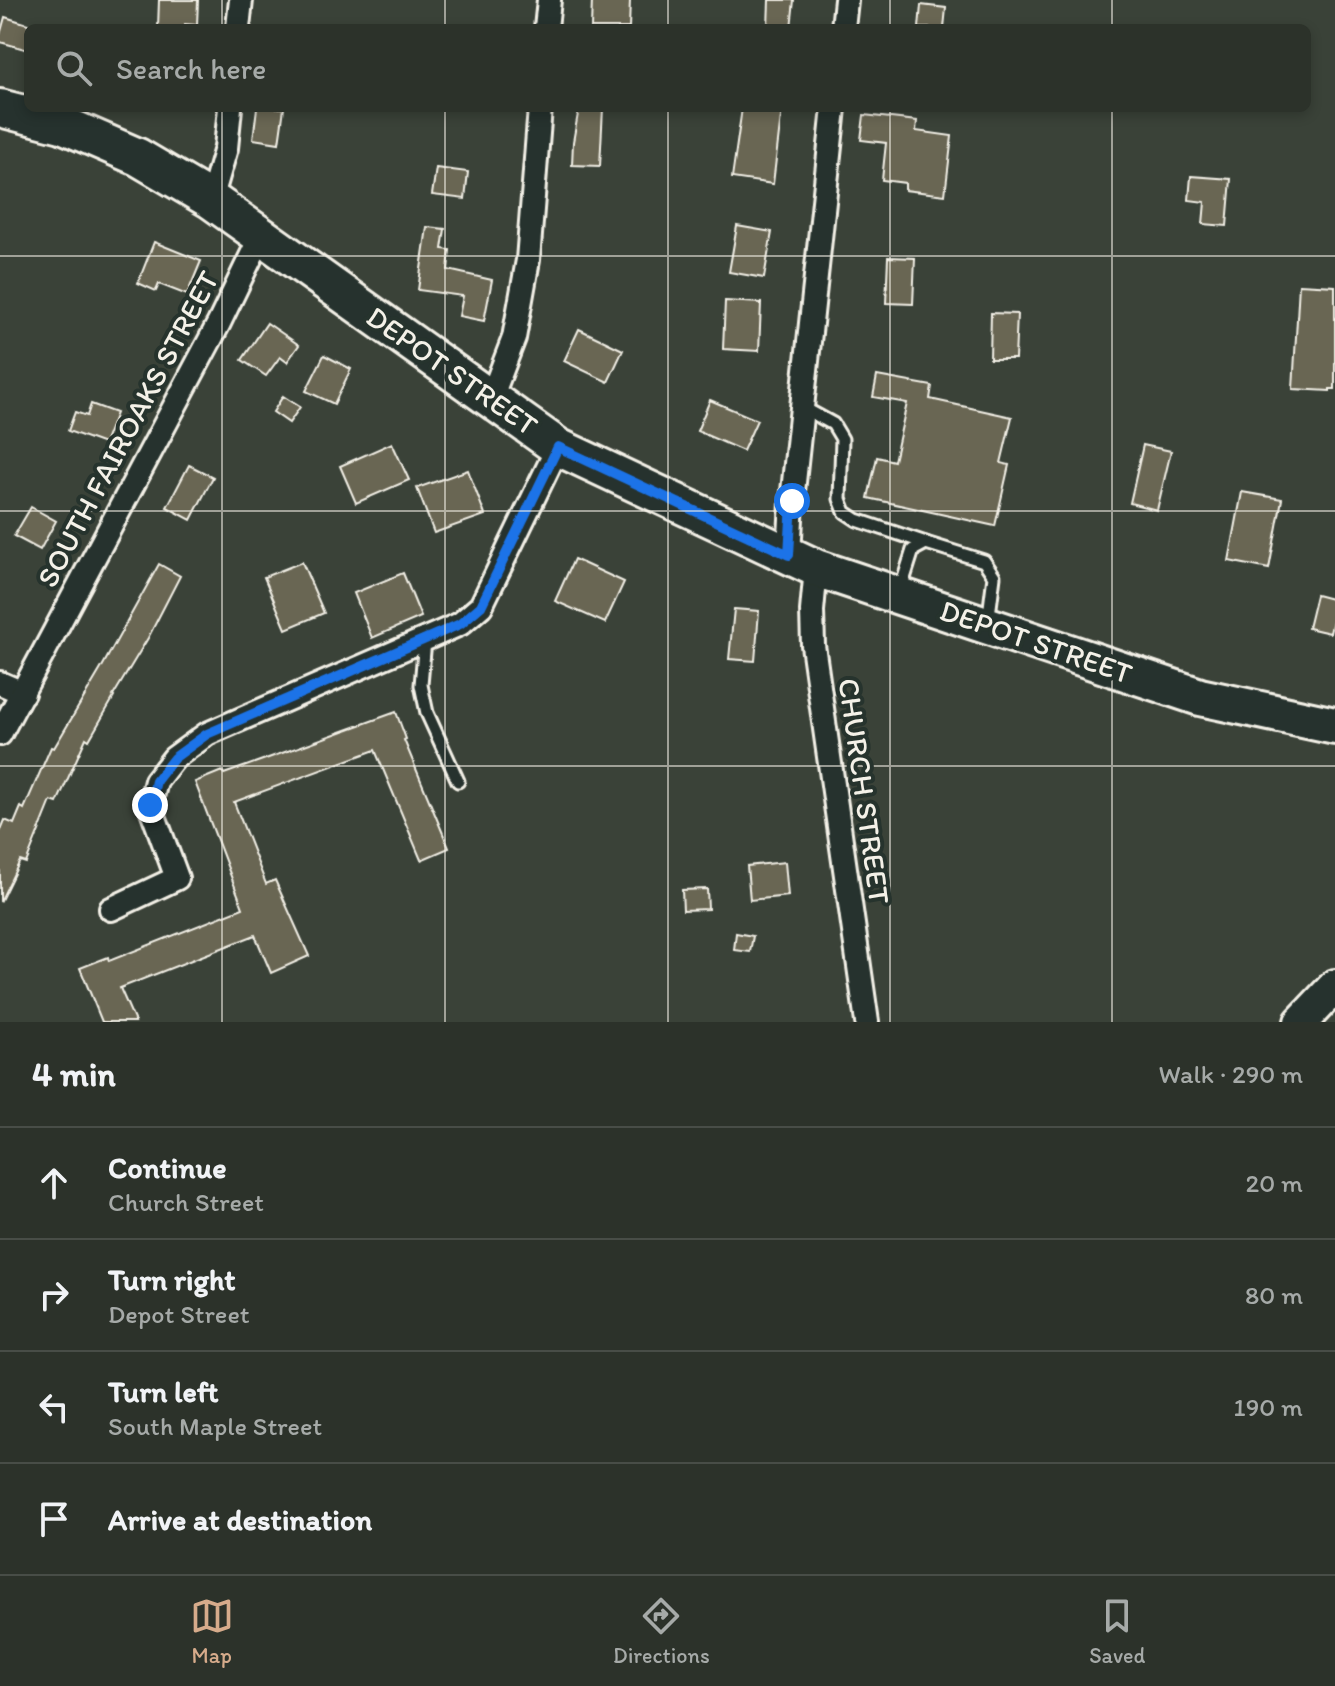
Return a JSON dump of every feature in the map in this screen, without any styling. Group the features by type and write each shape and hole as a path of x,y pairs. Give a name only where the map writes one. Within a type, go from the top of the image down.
{"main road":[{"name":"DEPOT STREET","path":"0,108 62,124 138,157 211,200 558,447 803,562 1200,697 1335,726"}],"street":[{"path":"238,24 241,0"},
{"path":"546,24 549,0"},
{"path":"843,24 846,0"},
{"path":"211,200 226,148 230,112"},
{"path":"491,398 514,338 528,260 540,112"},
{"name":"CHURCH STREET","path":"834,112 792,501 812,611 813,645 867,1022"},
{"name":"SOUTH FAIROAKS STREET","path":"0,734 219,323 261,236"},
{"path":"111,909 177,878 150,805 156,781 174,758 207,734 460,624 481,606 558,447"},
{"path":"0,683 23,693"},
{"path":"1301,1022 1335,986"}],"lane":[{"path":"802,407 833,424 842,439 840,499 845,512 857,520 984,561 994,576 988,625"},
{"path":"899,596 913,550 926,543"},
{"path":"425,640 421,685 427,713 458,781"}],"building":[{"path":"159,0 198,0 197,24 158,24"},
{"path":"592,0 630,0 629,24 591,24"},
{"path":"769,0 794,0 791,24 768,24"},
{"path":"921,5 946,8 944,24 919,24"},
{"path":"5,17 28,24 24,24 24,49 0,42"},
{"path":"256,112 283,112 279,143 253,139"},
{"path":"578,112 603,112 600,166 572,165"},
{"path":"741,112 782,112 773,184 732,178"},
{"path":"864,115 917,121 916,131 952,136 945,195 905,190 905,183 882,180 886,143 861,140"},
{"path":"436,168 468,172 465,199 432,195"},
{"path":"1191,176 1231,179 1227,226 1203,224 1205,202 1189,200"},
{"path":"737,226 772,232 764,278 729,272"},
{"path":"427,227 445,229 442,249 450,250 448,270 492,280 484,321 459,316 463,296 418,290"},
{"path":"154,242 201,261 187,295 159,284 156,291 138,283"},
{"path":"888,257 915,258 913,304 886,303"},
{"path":"1299,284 1335,286 1335,389 1330,391 1293,389"},
{"path":"725,301 761,303 759,351 723,349"},
{"path":"991,313 1017,314 1015,359 990,359"},
{"path":"267,323 299,345 287,362 280,357 266,376 242,360"},
{"path":"579,329 623,350 608,382 564,361"},
{"path":"324,355 351,369 334,404 306,391"},
{"path":"877,376 932,386 930,399 1012,417 1001,463 1009,465 995,526 868,498 877,457 894,461 907,403 873,397"},
{"path":"283,396 300,407 289,423 273,412"},
{"path":"710,400 757,420 743,451 697,431"},
{"path":"91,404 116,413 104,444 68,431 75,412 87,416"},
{"path":"392,443 409,480 356,503 340,466"},
{"path":"1143,445 1171,451 1157,510 1130,503"},
{"path":"189,465 213,477 191,520 167,507"},
{"path":"468,470 485,515 434,533 417,488"},
{"path":"1242,492 1282,499 1269,569 1229,561"},
{"path":"31,507 56,521 40,550 14,536"},
{"path":"574,559 624,582 605,623 555,601"},
{"path":"302,562 324,613 286,629 264,577"},
{"path":"159,564 180,576 114,697 89,740 86,738 57,803 51,801 26,863 20,861 0,902 0,832 5,820 14,824 21,807 24,809 51,747 54,748 102,667"},
{"path":"403,573 421,617 372,638 354,593"},
{"path":"1316,595 1335,600 1330,633 1308,628"},
{"path":"734,609 759,611 755,661 729,659"},
{"path":"396,712 404,740 449,848 421,860 375,750 234,802 266,884 275,880 309,956 271,973 255,935 120,988 135,1022 102,1022 80,968 108,957 109,961 243,908 195,782"},
{"path":"785,862 788,896 750,900 747,866"},
{"path":"707,889 708,909 683,910 682,890"},
{"path":"736,933 753,936 750,952 734,950"}],"route":[{"path":"150,805 156,781 174,758 207,734 460,624 481,606 558,447 789,555 792,501"}]}
